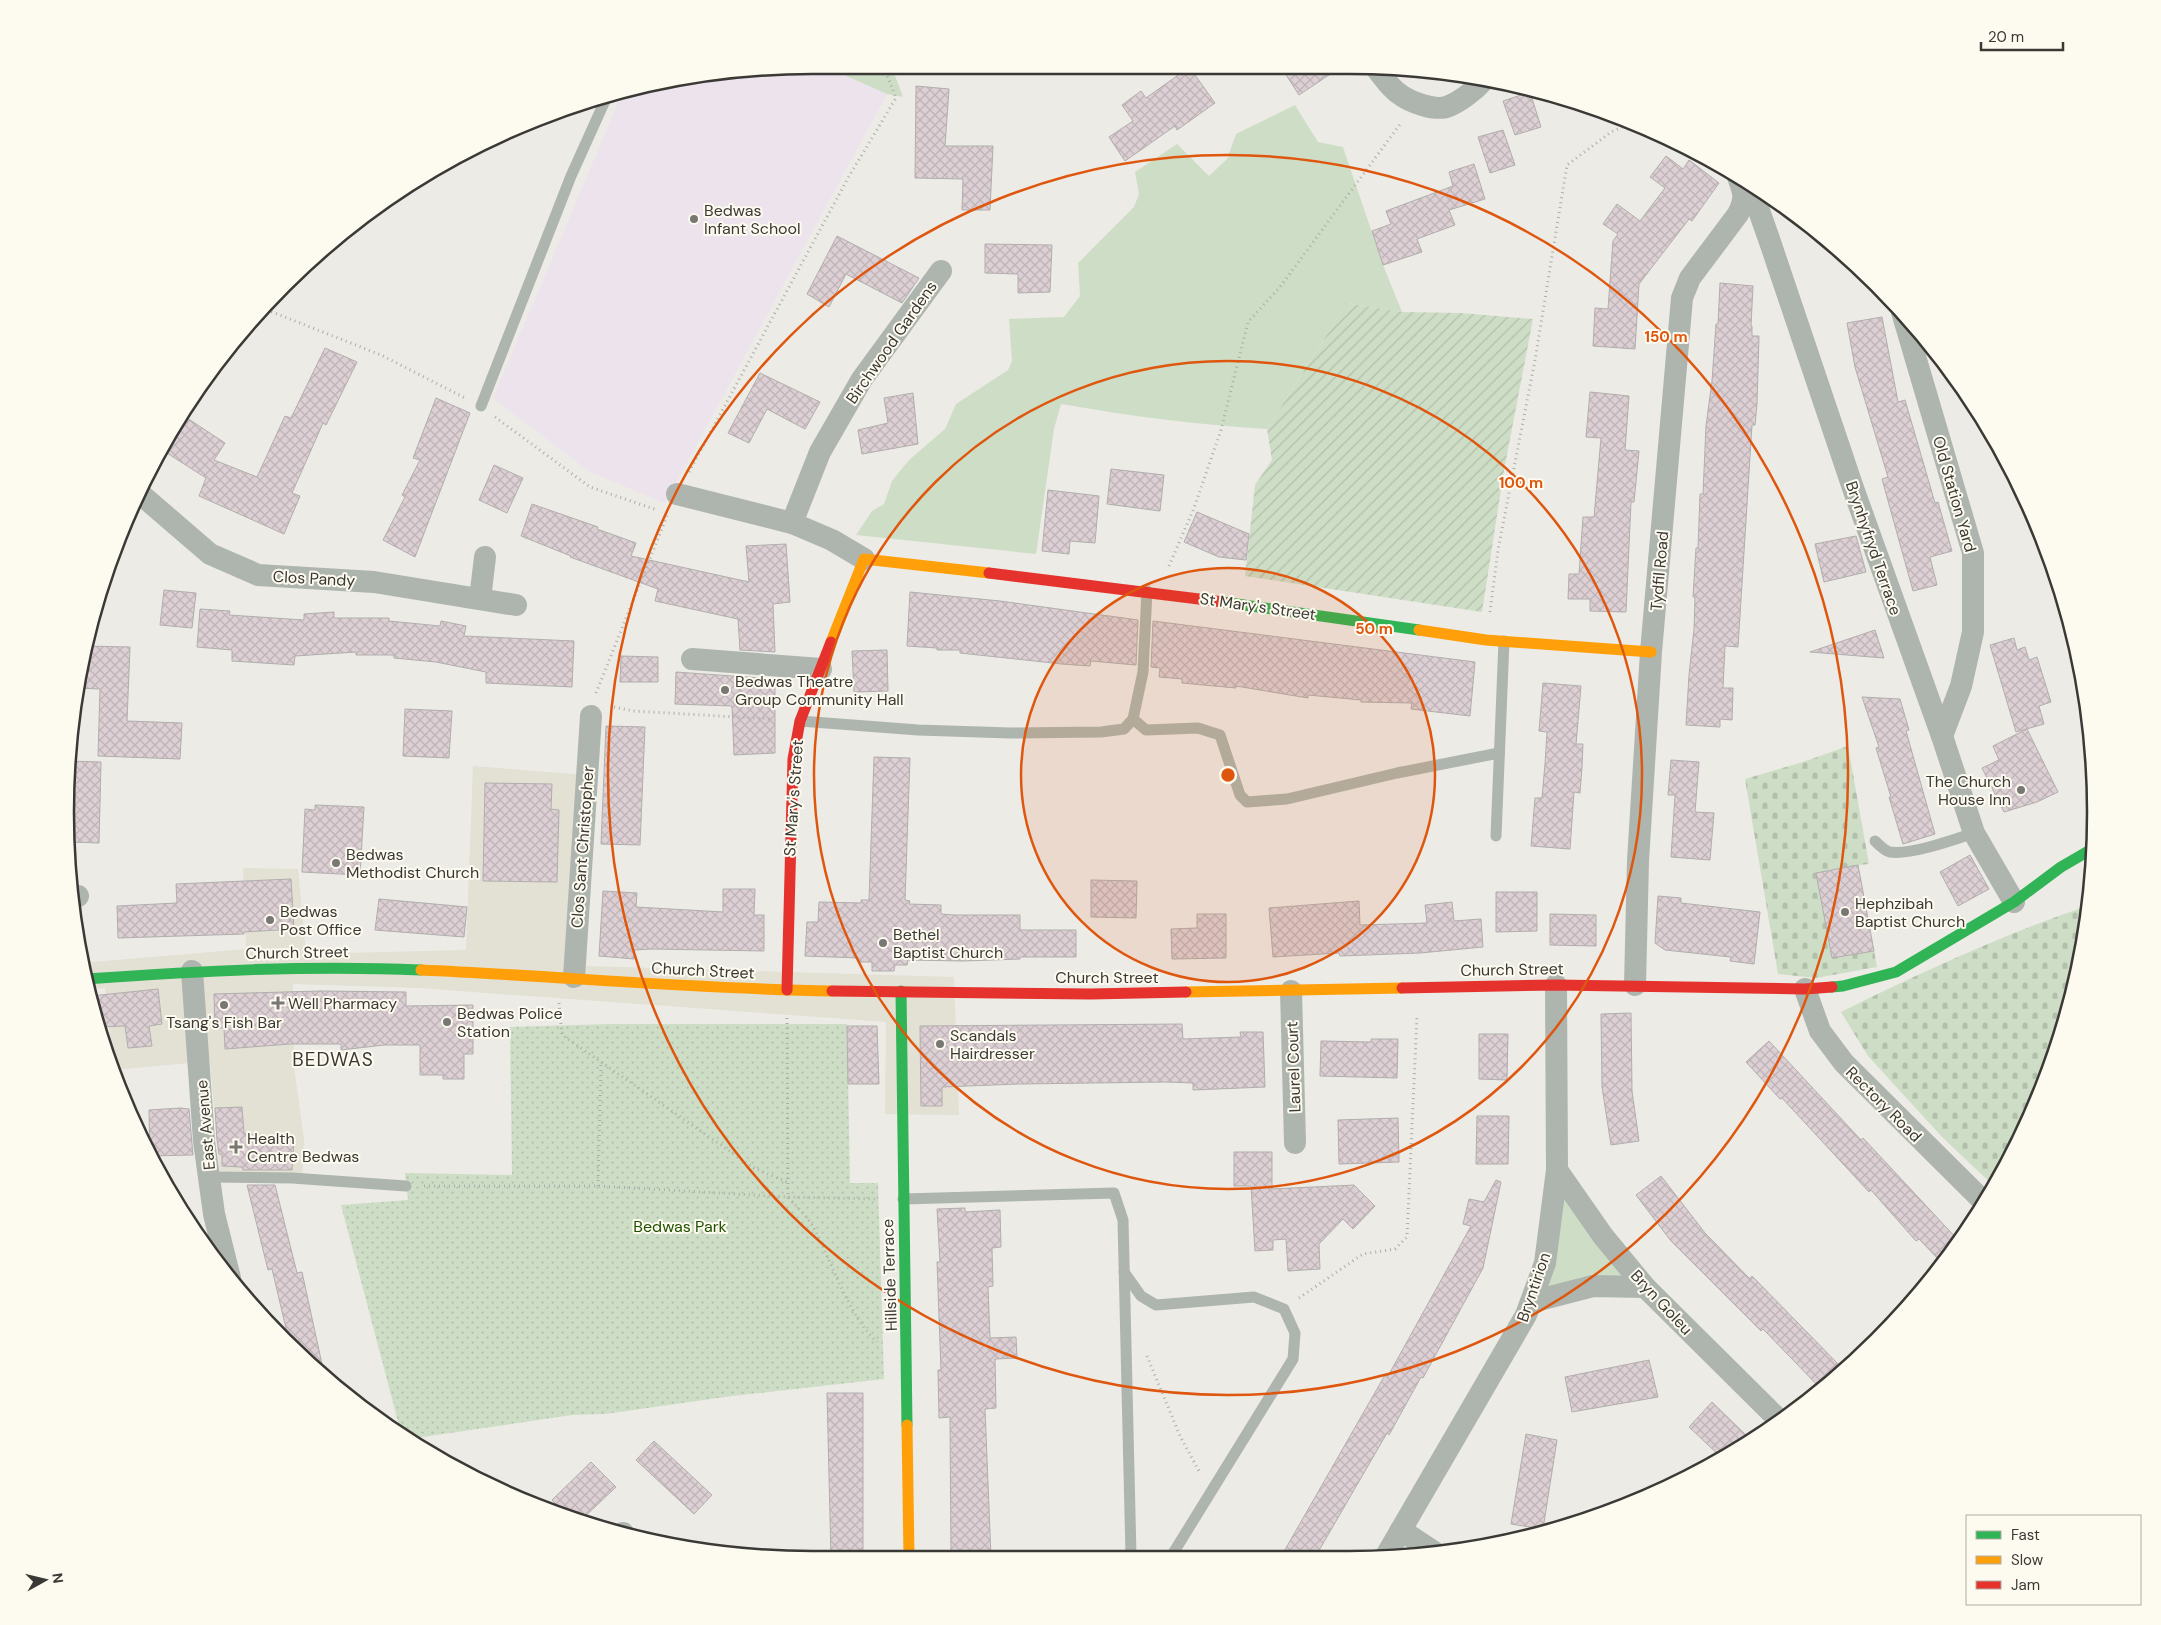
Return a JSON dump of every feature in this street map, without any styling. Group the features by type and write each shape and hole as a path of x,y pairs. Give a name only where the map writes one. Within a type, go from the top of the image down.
{"street":[{"path":"1382,75 1397,93 1416,102 1436,107 1448,107 1479,86"},
{"name":"Tydfil Road","path":"1635,985 1638,861 1651,652 1682,298 1690,278 1738,214 1744,202 1741,187"},
{"name":"Brynhyfryd Terrace","path":"1745,189 1757,205 1770,239 1853,488 1942,736 1974,834 2014,902"},
{"name":"Birchwood Gardens","path":"792,523 820,452 862,379 941,271"},
{"name":"Old Station Yard","path":"1907,328 1973,554 1973,632 1961,686 1942,736"},
{"name":"St Mary's Street","path":"677,494 792,523 832,540 864,559 1164,592 1486,640 1651,652"},
{"name":"Clos Pandy","path":"145,498 210,554 258,575 374,582 516,605"},
{"path":"480,599 484,558"},
{"name":"St Mary's Street","path":"787,990 792,759 800,721 864,559"},
{"path":"692,659 821,669"},
{"name":"Clos Sant Christopher","path":"566,977 592,709"},
{"name":"Church Street","path":"93,978 192,971 358,966 566,977 718,988 787,990 1091,994 1418,987 1635,985 1805,990 1843,986 1896,972 2014,902 2061,867 2086,852"},
{"name":"East Avenue","path":"192,971 204,1141 214,1214 226,1262"},
{"name":"Bryntirion","path":"1389,1550 1472,1412 1526,1315 1545,1263 1558,1170 1556,985"},
{"name":"Rectory Road","path":"1805,990 1820,1031 1844,1063 1979,1197"},
{"name":"Hillside Terrace","path":"901,991 910,1551"},
{"name":"Laurel Court","path":"1291,991 1295,1143"},
{"name":"Bryn Goleu","path":"1558,1170 1603,1236 1645,1287 1775,1416"},
{"path":"1531,1302 1593,1286 1645,1287"},
{"path":"1401,1530 1426,1547"}],"lane":[{"path":"481,406 571,176 603,104"},
{"path":"800,721 918,730 1052,733 1101,732 1124,729 1134,719 1143,672 1147,590"},
{"path":"1496,836 1504,641"},
{"path":"1134,719 1146,730 1198,728 1220,734 1240,795 1247,802 1287,799 1397,772 1499,753"},
{"path":"1875,841 1888,852 1898,852 1932,846 1974,834"},
{"path":"209,1177 292,1178 406,1186"},
{"path":"903,1199 1114,1193 1123,1220 1131,1551"},
{"path":"1124,1272 1141,1296 1156,1305 1254,1297 1284,1309 1295,1334 1293,1359 1175,1551"}],"path":[{"path":"800,721 592,709 597,686 677,494 848,178 896,98 887,74"},
{"path":"1164,592 1168,568 1194,508 1221,430 1248,322 1280,286 1416,102"},
{"path":"1486,640 1498,550 1535,360 1567,165 1611,132 1623,127"},
{"path":"566,977 562,1035 754,1168 788,1182"},
{"path":"1284,1309 1364,1254 1395,1249 1406,1237 1418,987"},
{"path":"787,990 788,1197 812,1224 867,1332 907,1371"},
{"path":"598,1186 601,1063"},
{"path":"406,1186 598,1186 788,1197 903,1199"},
{"path":"1125,1320 1138,1331 1180,1436 1211,1492"}],"shaded area":[{"name":"Bedwas Infant School","path":"812,74 842,74 887,94 665,503 590,472 493,398 620,99 668,88 716,80 764,75"},
{"path":"473,766 596,776 586,966 954,977 959,1115 885,1114 886,1022 419,988 293,984 294,1066 304,1140 302,1179 220,1177 210,1061 120,1069 111,1044 105,988 95,989 89,962 246,949 243,868 298,869 306,954 466,950"}],"green space":[{"path":"842,74 894,74 903,97 887,94"},
{"path":"1295,105 1318,142 1343,147 1383,265 1402,312 1347,303 1267,429 1164,420 1061,404 1054,429 1036,554 856,535 872,511 884,504 892,481 909,460 945,429 956,404 1008,370 1012,361 1009,319 1064,317 1080,296 1078,263 1134,207 1139,194 1135,172 1177,144 1209,176 1227,159 1236,134"},
{"path":"1347,303 1402,312 1461,313 1533,319 1504,470 1482,612 1245,576 1255,485 1272,460 1267,429"},
{"path":"1848,746 1869,864 1858,865 1877,967 1816,978 1778,974 1745,779 1803,762"},
{"path":"2081,908 2073,957 2062,1004 2048,1050 2031,1095 2011,1139 1989,1181 1943,1138 1868,1056 1841,1012 1964,954"},
{"name":"Bedwas Park","path":"611,1024 847,1024 850,1183 878,1183 884,1379 732,1396 605,1414 572,1415 419,1437 399,1425 341,1205 408,1200 405,1173 512,1175 510,1027"},
{"path":"1557,1170 1645,1287 1531,1302"}],"building":[{"path":"1180,74 1194,74 1215,103 1177,130 1175,126 1125,161 1109,137 1133,121 1122,105 1141,91 1146,98"},
{"path":"1286,74 1330,74 1299,95"},
{"path":"916,86 949,89 945,146 993,146 990,210 962,210 963,179 915,178"},
{"path":"1522,95 1532,97 1541,127 1515,135 1503,101"},
{"path":"1503,130 1515,165 1490,173 1478,137"},
{"path":"1666,156 1683,169 1689,160 1719,183 1692,221 1689,219 1639,284 1635,349 1593,346 1595,308 1608,309 1613,241 1618,234 1603,224 1617,204 1640,221 1665,188 1650,177"},
{"path":"1474,164 1485,199 1449,210 1455,225 1417,239 1422,252 1383,265 1372,231 1391,224 1386,211 1453,186 1449,172"},
{"path":"837,236 919,278 902,303 846,274 829,307 807,294"},
{"path":"985,244 1052,245 1050,292 1018,293 1018,274 985,273"},
{"path":"1720,283 1753,286 1752,336 1759,336 1757,404 1755,425 1752,425 1738,647 1725,646 1723,688 1733,688 1732,720 1720,719 1720,727 1686,725 1694,629 1695,597 1693,597 1696,548 1698,548 1700,494 1703,494 1706,426 1712,381 1716,324 1718,324"},
{"path":"1882,317 1898,402 1905,400 1935,503 1938,502 1952,551 1930,557 1937,585 1913,591 1882,479 1888,477 1855,367 1847,323"},
{"path":"325,348 357,362 326,425 323,423 292,493 300,496 284,534 199,496 206,478 167,453 188,419 225,443 214,460 257,477 285,416 291,418"},
{"path":"760,373 820,402 805,429 767,409 749,443 728,433"},
{"path":"1590,392 1629,396 1625,450 1639,451 1634,502 1631,502 1626,612 1590,611 1590,599 1568,599 1569,574 1579,574 1583,517 1594,517 1601,438 1586,437"},
{"path":"913,393 918,444 862,454 858,430 888,423 884,398"},
{"path":"436,398 470,413 415,557 383,540 405,497 402,495 420,460 413,458"},
{"path":"494,465 523,478 507,513 479,500"},
{"path":"1111,469 1164,475 1160,511 1107,504"},
{"path":"1048,490 1099,496 1095,543 1070,541 1069,554 1042,551"},
{"path":"532,504 598,527 597,529 636,543 631,556 749,582 746,546 786,544 790,602 773,604 775,652 740,650 738,619 655,601 658,589 570,557 521,536"},
{"path":"1197,512 1249,534 1246,560 1219,557 1184,542"},
{"path":"1856,536 1866,572 1824,582 1815,544"},
{"path":"164,590 196,593 192,628 160,625"},
{"path":"910,592 1000,601 1138,620 1136,665 1091,661 1090,666 1062,664 960,653 960,650 937,650 937,648 907,646"},
{"path":"200,609 230,611 229,615 304,620 304,614 334,612 334,618 389,618 389,621 440,626 441,621 466,626 464,636 574,641 572,687 486,683 486,672 436,662 394,658 394,655 356,655 356,652 295,656 294,665 232,661 232,650 197,647"},
{"path":"1153,621 1475,662 1470,716 1411,709 1412,703 1361,702 1361,700 1308,695 1308,698 1236,686 1236,688 1182,683 1182,679 1159,677 1160,668 1151,667"},
{"path":"1875,630 1884,658 1810,652"},
{"path":"2014,638 2017,650 2025,647 2029,660 2037,657 2051,702 2039,706 2044,724 2016,732 1990,645"},
{"path":"93,646 130,647 127,721 182,723 180,759 98,756 100,689 85,688"},
{"path":"887,650 888,691 854,692 852,651"},
{"path":"621,656 658,657 658,682 620,682"},
{"path":"676,672 775,679 775,753 734,755 732,706 675,704"},
{"path":"1543,683 1581,686 1576,744 1583,744 1582,767 1580,793 1574,792 1570,849 1531,846 1535,798 1542,798 1545,764 1547,732 1539,731"},
{"path":"1862,697 1900,699 1909,730 1906,731 1935,834 1903,844 1876,748 1879,747"},
{"path":"405,709 452,711 449,758 403,756"},
{"path":"606,726 645,727 640,845 601,844"},
{"path":"2027,729 2058,792 2037,802 2004,812 1982,768 1999,760 1993,746"},
{"path":"874,757 910,758 905,900 910,901 909,904 941,905 941,914 1020,915 1020,930 1076,930 1076,957 1020,957 1020,959 964,961 908,960 907,965 895,965 894,971 872,971 872,962 859,962 859,958 805,956 807,922 818,922 819,902 861,903 861,900 869,900"},
{"path":"1671,760 1699,762 1695,812 1714,813 1710,860 1671,857 1675,795 1668,795"},
{"path":"75,761 101,762 99,843 75,842"},
{"path":"485,783 552,784 551,809 559,810 557,882 483,881"},
{"path":"315,805 364,807 360,875 302,872 305,809 315,810"},
{"path":"1970,855 1989,889 1958,906 1940,872"},
{"name":"Hephzibah Baptist Church","path":"1858,865 1874,951 1832,958 1816,873"},
{"path":"291,879 294,929 244,932 244,934 118,938 117,906 177,903 176,884"},
{"path":"1091,880 1137,881 1136,918 1091,917"},
{"path":"723,889 755,889 754,915 764,915 764,951 652,949 634,950 634,959 599,956 603,891 637,893 636,907 723,912"},
{"path":"1496,892 1537,892 1537,931 1496,932"},
{"path":"1658,896 1681,898 1681,903 1760,912 1754,964 1730,961 1731,957 1665,950 1655,943"},
{"path":"379,899 467,907 464,937 375,930"},
{"path":"1359,901 1360,925 1427,923 1425,905 1452,902 1454,921 1481,919 1483,947 1420,953 1340,956 1339,953 1273,957 1269,908"},
{"path":"1197,914 1226,914 1226,958 1172,959 1171,929 1197,928"},
{"path":"1550,914 1596,915 1596,946 1550,945"},
{"path":"158,989 162,1024 149,1026 152,1046 128,1048 125,1026 106,1027 97,995"},
{"path":"320,991 406,992 406,1006 473,1005 473,1054 464,1054 464,1079 443,1079 443,1075 420,1075 420,1045 384,1045 341,1050 341,1044 290,1044 225,1049 224,1028 215,1028 214,994"},
{"path":"1631,1013 1632,1091 1639,1141 1611,1145 1602,1087 1601,1014"},
{"path":"1182,1024 1183,1039 1241,1037 1240,1032 1263,1032 1265,1087 1193,1090 1193,1083 1166,1082 942,1087 942,1106 921,1106 920,1026"},
{"path":"847,1026 877,1026 879,1084 848,1084"},
{"path":"1479,1034 1508,1034 1507,1080 1479,1079"},
{"path":"1371,1039 1398,1039 1397,1078 1320,1076 1321,1041 1371,1042"},
{"path":"1769,1041 1954,1236 1938,1258 1919,1239 1916,1241 1871,1190 1869,1192 1746,1062"},
{"path":"242,1107 244,1133 294,1140 292,1170 243,1170 242,1167 222,1166 222,1154 219,1154 217,1140 215,1108"},
{"path":"189,1109 193,1155 159,1156 150,1138 149,1110"},
{"path":"1477,1116 1509,1116 1508,1164 1476,1164"},
{"path":"1398,1118 1399,1162 1339,1164 1338,1120"},
{"path":"1234,1152 1272,1152 1272,1189 1354,1185 1375,1206 1353,1229 1343,1219 1319,1244 1320,1269 1288,1271 1286,1239 1273,1240 1273,1250 1255,1251 1251,1186 1234,1186"},
{"path":"1661,1176 1705,1233 1750,1279 1752,1276 1839,1365 1816,1384 1763,1329 1761,1331 1671,1241 1636,1195"},
{"path":"1496,1180 1501,1182 1483,1268 1423,1378 1421,1377 1389,1435 1387,1433 1319,1551 1284,1551 1385,1375 1388,1376 1471,1226 1463,1224 1469,1199 1484,1202"},
{"path":"247,1185 275,1185 297,1273 302,1272 322,1365 287,1332 272,1269 268,1270"},
{"path":"965,1208 965,1212 1000,1210 1001,1247 992,1248 993,1286 988,1287 990,1338 1016,1337 1017,1358 995,1359 996,1408 985,1409 991,1551 951,1551 950,1417 939,1418 938,1370 941,1370 937,1262 940,1262 937,1209"},
{"path":"1649,1360 1658,1397 1572,1412 1565,1377"},
{"path":"827,1393 863,1393 863,1551 831,1551"},
{"path":"1712,1402 1746,1435 1716,1453 1689,1427"},
{"path":"1526,1434 1557,1440 1544,1525 1534,1528 1511,1524"},
{"path":"654,1441 712,1495 694,1514 636,1460"},
{"path":"591,1462 616,1487 586,1515 557,1505 552,1500"}],"traffic: fast":[{"path":"1223,602 1419,630"},
{"path":"1832,987 1843,986 1896,972 2014,902 2061,867 2086,852"},
{"path":"93,979 253,970 337,968 421,970"},
{"path":"901,991 907,1425"}],"traffic: slow":[{"path":"831,642 864,559 989,573"},
{"path":"1419,630 1486,640 1651,652"},
{"path":"421,970 729,988 832,991"},
{"path":"1186,992 1402,988"},
{"path":"907,1425 909,1551"}],"traffic: jam":[{"path":"989,573 1223,602"},
{"path":"787,990 793,759 800,721 831,642"},
{"path":"1402,988 1556,985 1805,989 1832,987"},
{"path":"832,991 1091,994 1186,992"}],"place":[{"name":"Bedwas Infant School","path":"694,219"},
{"name":"Bedwas Theatre Group Community Hall","path":"725,690"},
{"name":"The Church House Inn","path":"2021,790"},
{"name":"Bedwas Methodist Church","path":"336,863"},
{"name":"Hephzibah Baptist Church","path":"1845,912"},
{"name":"Bedwas Post Office","path":"270,920"},
{"name":"Bethel Baptist Church","path":"883,943"},
{"name":"Well Pharmacy","path":"278,1003"},
{"name":"Tsang's Fish Bar","path":"224,1005"},
{"name":"Bedwas Police Station","path":"447,1022"},
{"name":"Scandals Hairdresser","path":"940,1044"},
{"name":"Health Centre Bedwas","path":"236,1147"}],"district":[{"name":"BEDWAS","path":"333,1059"}]}
